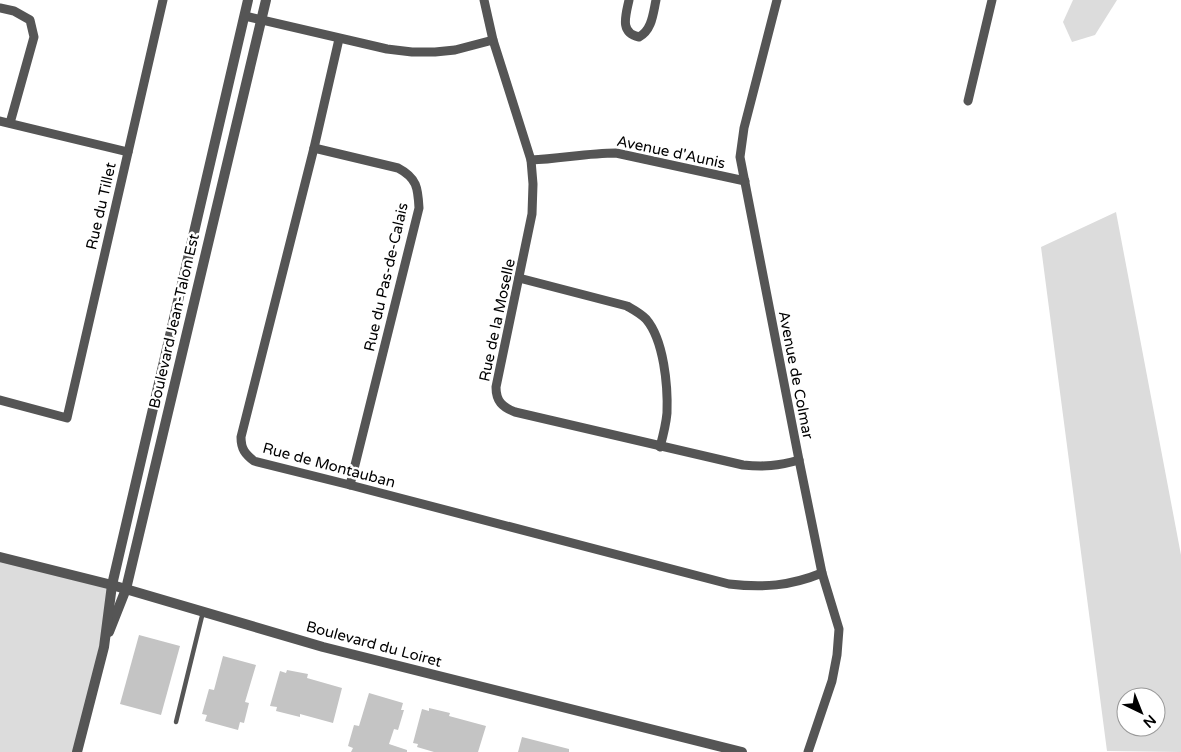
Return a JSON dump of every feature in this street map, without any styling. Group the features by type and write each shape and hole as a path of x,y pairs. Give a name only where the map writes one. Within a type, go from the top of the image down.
{"street":[{"name":"Rue du Tillet","path":"0,400 67,418 164,0"},
{"name":"Boulevard Jean-Talon Est","path":"104,647 112,585 248,0"},
{"name":"Boulevard Jean-Talon Est","path":"77,752 104,647 126,589 266,0"},
{"name":"Rue de la Moselle","path":"484,0 493,40 531,160 533,184 532,214 496,387 498,401 505,408 515,412 743,465 779,466 799,460"},
{"path":"628,0 625,24 632,36 639,37 645,34 650,27 656,0"},
{"name":"Avenue de Colmar","path":"777,0 744,128 740,157 822,573 839,629 832,681 808,752"},
{"path":"968,102 992,0"},
{"path":"0,8 14,11 30,20 34,37 10,123"},
{"path":"245,16 387,50 420,52 455,50 493,40"},
{"name":"Rue de Montauban","path":"339,38 314,148 241,437 241,446 246,455 254,461 350,484 729,584 755,587 784,584 802,581 822,573"},
{"path":"0,121 128,152"},
{"name":"Rue du Pas-de-Calais","path":"314,148 398,168 408,174 414,181 418,192 419,208 350,484"},
{"name":"Avenue d'Aunis","path":"531,160 616,153 745,182"},
{"path":"519,278 626,306 638,312 646,319 653,330 662,357 667,389 667,415 660,447"},
{"name":"Boulevard du Loiret","path":"0,557 112,585 323,647 742,752"}],"lane":[{"path":"176,722 203,612"}],"shaded area":[{"path":"1073,0 1117,0 1095,35 1072,42 1063,22"},
{"path":"1116,212 1181,555 1181,752 1107,751 1041,247"},
{"path":"0,557 112,585 77,752 0,752"}],"building":[{"path":"139,635 180,646 161,715 120,704"},
{"path":"223,656 256,665 245,702 249,703 244,723 240,722 238,730 205,721 207,715 202,714 209,689 214,690"},
{"path":"287,670 308,674 307,678 342,688 333,723 300,714 300,717 276,711 277,707 270,706 280,671 286,673"},
{"path":"369,693 403,703 401,710 404,710 398,730 394,729 389,744 407,750 407,752 351,752 353,748 348,746 354,725 359,726"},
{"path":"429,708 450,713 449,716 486,726 478,752 434,752 417,747 418,744 413,743 422,709 429,711"},
{"path":"522,737 569,749 569,752 518,752"}]}
